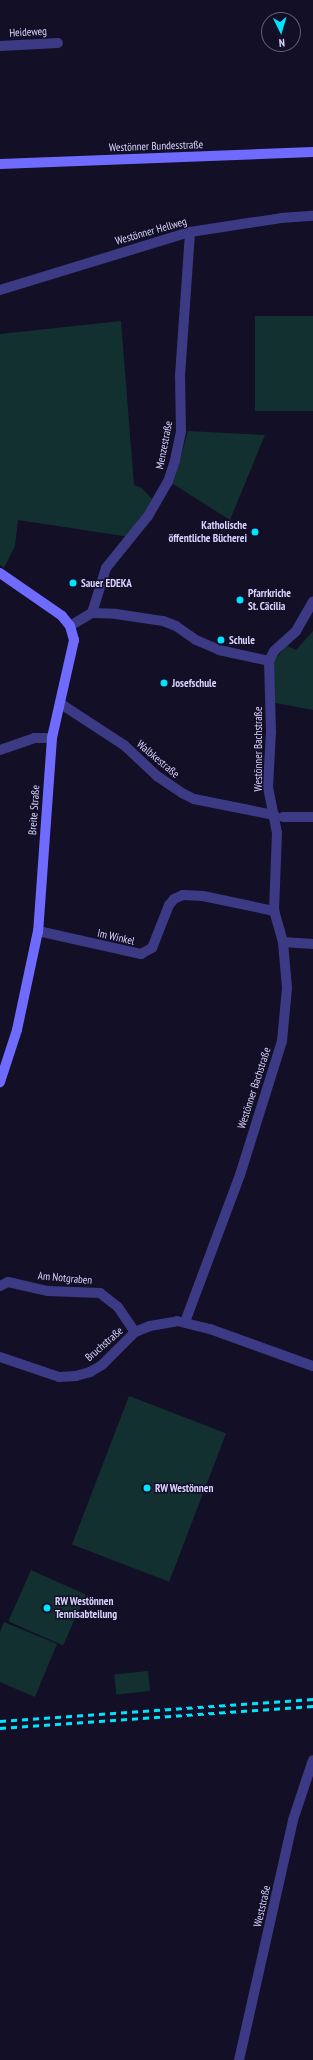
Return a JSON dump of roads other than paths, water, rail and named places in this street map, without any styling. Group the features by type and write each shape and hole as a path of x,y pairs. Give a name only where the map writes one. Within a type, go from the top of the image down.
{"street":[{"name":"Heideweg","path":"0,46 58,43"},
{"name":"Westönner Bundesstraße","path":"0,164 313,152"},
{"name":"Westönner Hellweg","path":"0,290 190,232 281,218 313,216"},
{"name":"Menzestraße","path":"92,613 106,568 148,516 168,482 175,460 181,432 180,376 190,232"},
{"path":"0,573 57,611 70,626 92,613 116,614 163,621 176,626 196,640 219,650 269,661 274,652 296,631 313,602"},
{"name":"Breite Straße","path":"0,1082 17,1030 38,931 52,738 61,704 74,640 70,626"},
{"name":"Westönner Bachstraße","path":"185,1322 240,1176 274,1073 282,1041 287,988 283,942 274,911 278,816 268,787 271,732 269,661"},
{"name":"Walbkestraße","path":"61,704 124,745 157,776 182,793 200,801 278,816 313,817"},
{"path":"0,750 34,738 52,738"},
{"name":"Im Winkel","path":"38,931 141,954 152,948 168,905 183,895 203,896 274,911"},
{"path":"283,942 313,944"},
{"name":"Am Notgraben","path":"0,1286 8,1282 48,1291 100,1293 118,1307 135,1332"},
{"name":"Bruchstraße","path":"0,1357 59,1377 76,1376 90,1372 102,1365 135,1332 164,1323 185,1322 313,1366"},
{"name":"Weststraße","path":"239,2060 293,1820 313,1760"}],"railway":[{"path":"0,1721 313,1699"},
{"path":"0,1728 313,1706"}],"place":[{"name":"Katholische öffentliche Bücherei","path":"255,532"},
{"name":"Sauer EDEKA","path":"73,583"},
{"name":"Pfarrkriche St. Cäcilia","path":"240,600"},
{"name":"Schule","path":"221,640"},
{"name":"Josefschule","path":"164,683"},
{"name":"RW Westönnen","path":"147,1488"},
{"name":"RW Westönnen Tennisabteilung","path":"47,1608"}]}
